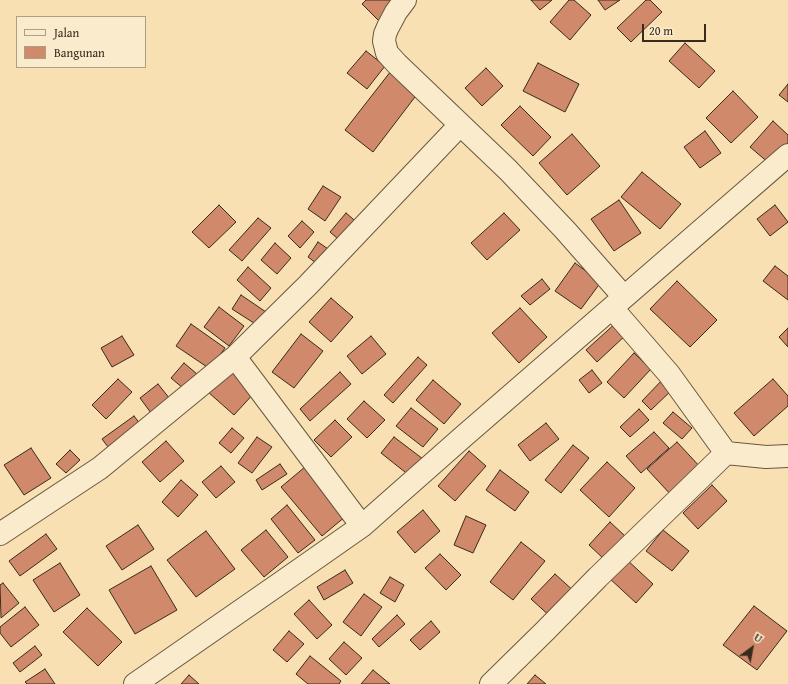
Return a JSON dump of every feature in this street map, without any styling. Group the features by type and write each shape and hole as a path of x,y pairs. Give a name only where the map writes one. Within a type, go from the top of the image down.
{"street":[{"path":"405,0 396,12 385,34 384,41 387,53 508,170 565,230 726,453 766,458 788,456"},
{"path":"0,534 100,468 235,357 308,285 460,124"},
{"path":"134,684 362,526 618,302 788,156"},
{"path":"235,357 362,526"},
{"path":"491,684 598,577 726,453"}],"building":[{"path":"366,0 391,0 381,23 362,4"},
{"path":"531,0 552,0 540,10"},
{"path":"569,0 574,0 591,15 570,40 550,22"},
{"path":"598,0 620,0 605,10"},
{"path":"646,0 650,0 662,12 631,42 617,28"},
{"path":"685,43 715,71 699,88 669,61"},
{"path":"366,51 385,66 367,89 347,73"},
{"path":"538,63 579,84 565,112 523,91"},
{"path":"486,68 503,86 482,106 465,88"},
{"path":"391,71 418,93 373,152 345,130"},
{"path":"788,84 788,102 779,95"},
{"path":"733,91 758,117 731,143 706,118"},
{"path":"520,106 551,137 533,156 501,125"},
{"path":"773,121 788,135 788,144 770,164 750,147"},
{"path":"705,131 721,153 700,168 684,147"},
{"path":"572,134 600,166 567,195 539,163"},
{"path":"642,172 681,204 660,229 621,197"},
{"path":"323,186 341,197 325,221 308,209"},
{"path":"619,200 641,233 614,251 591,219"},
{"path":"219,205 236,222 209,248 192,232"},
{"path":"775,205 788,222 770,236 757,219"},
{"path":"346,213 360,225 344,244 330,232"},
{"path":"504,213 520,230 487,260 471,243"},
{"path":"258,218 271,228 242,261 229,250"},
{"path":"302,221 314,232 300,248 288,236"},
{"path":"318,242 331,251 320,266 308,257"},
{"path":"275,243 291,258 277,274 261,260"},
{"path":"575,263 601,282 581,309 555,291"},
{"path":"775,266 788,276 788,300 763,281"},
{"path":"248,267 271,288 260,301 237,280"},
{"path":"542,279 550,289 530,305 521,296"},
{"path":"677,281 717,320 690,347 650,309"},
{"path":"241,295 266,312 257,325 232,309"},
{"path":"331,298 353,317 331,342 309,322"},
{"path":"219,307 244,326 229,346 204,327"},
{"path":"520,308 547,337 519,363 492,333"},
{"path":"617,322 627,334 597,362 586,350"},
{"path":"191,324 225,348 210,369 176,346"},
{"path":"788,328 788,347 779,337"},
{"path":"301,334 323,351 294,388 272,372"},
{"path":"122,336 134,355 112,367 101,348"},
{"path":"371,336 386,354 362,374 347,356"},
{"path":"634,353 651,369 624,398 607,382"},
{"path":"418,357 427,365 393,403 384,395"},
{"path":"184,363 197,374 184,389 171,378"},
{"path":"229,368 256,391 234,415 208,392"},
{"path":"592,370 602,383 589,393 579,380"},
{"path":"340,372 351,384 310,421 300,409"},
{"path":"665,377 675,387 651,410 642,401"},
{"path":"118,379 132,392 106,419 92,405"},
{"path":"773,379 788,396 788,406 754,436 734,413"},
{"path":"433,380 461,404 444,424 416,400"},
{"path":"158,384 170,399 151,413 140,398"},
{"path":"364,401 385,420 367,438 347,419"},
{"path":"411,408 438,429 423,447 396,426"},
{"path":"639,409 649,420 630,437 620,427"},
{"path":"673,412 692,428 682,439 663,423"},
{"path":"134,416 144,429 111,451 102,439"},
{"path":"335,420 352,437 331,457 314,440"},
{"path":"546,423 559,439 530,461 518,445"},
{"path":"232,428 244,438 231,453 219,443"},
{"path":"654,432 669,448 641,473 626,456"},
{"path":"257,437 272,447 252,473 238,463"},
{"path":"394,437 423,459 410,476 381,453"},
{"path":"166,441 184,461 160,482 142,462"},
{"path":"677,442 702,469 672,496 647,469"},
{"path":"573,445 589,458 561,493 545,480"},
{"path":"31,448 51,478 24,495 4,465"},
{"path":"70,450 80,460 66,473 56,464"},
{"path":"469,451 486,466 455,501 438,486"},
{"path":"607,462 635,488 609,517 580,490"},
{"path":"280,464 287,474 262,490 256,480"},
{"path":"221,466 235,482 216,498 202,482"},
{"path":"305,467 346,516 322,536 281,487"},
{"path":"500,470 529,492 515,511 486,490"},
{"path":"181,480 198,495 178,517 162,502"},
{"path":"712,485 727,501 698,529 683,513"},
{"path":"287,505 315,540 298,553 271,519"},
{"path":"423,510 440,531 415,553 397,532"},
{"path":"466,516 486,525 473,553 454,545"},
{"path":"610,522 625,536 604,559 589,545"},
{"path":"138,525 154,549 122,570 106,546"},
{"path":"266,530 288,557 264,577 241,550"},
{"path":"663,530 689,551 672,571 646,551"},
{"path":"206,531 235,569 196,597 167,560"},
{"path":"46,534 57,549 20,576 9,561"},
{"path":"521,542 545,561 513,600 490,582"},
{"path":"440,554 461,575 446,590 425,568"},
{"path":"625,558 653,584 636,603 608,577"},
{"path":"60,563 80,595 54,612 33,580"},
{"path":"151,566 177,610 135,634 109,590"},
{"path":"345,570 353,583 324,600 317,587"},
{"path":"555,574 576,593 552,618 531,599"},
{"path":"390,577 404,585 395,602 380,593"},
{"path":"3,583 19,603 1,618 0,585"},
{"path":"364,594 382,607 361,636 343,622"},
{"path":"309,600 332,625 317,639 294,614"},
{"path":"754,606 787,631 757,670 723,645"},
{"path":"25,607 39,625 11,647 0,633 0,627"},
{"path":"87,608 122,642 98,666 63,632"},
{"path":"397,615 405,624 379,647 372,639"},
{"path":"431,621 440,632 420,650 410,640"},
{"path":"289,631 304,644 287,662 273,650"},
{"path":"344,642 362,658 346,675 329,659"},
{"path":"35,646 42,655 20,672 13,663"},
{"path":"310,656 341,681 339,684 308,684 296,674"},
{"path":"45,669 55,684 27,684 25,682"},
{"path":"373,670 390,684 361,684"},
{"path":"189,675 199,684 181,684"},
{"path":"535,675 546,684 527,684"}]}
